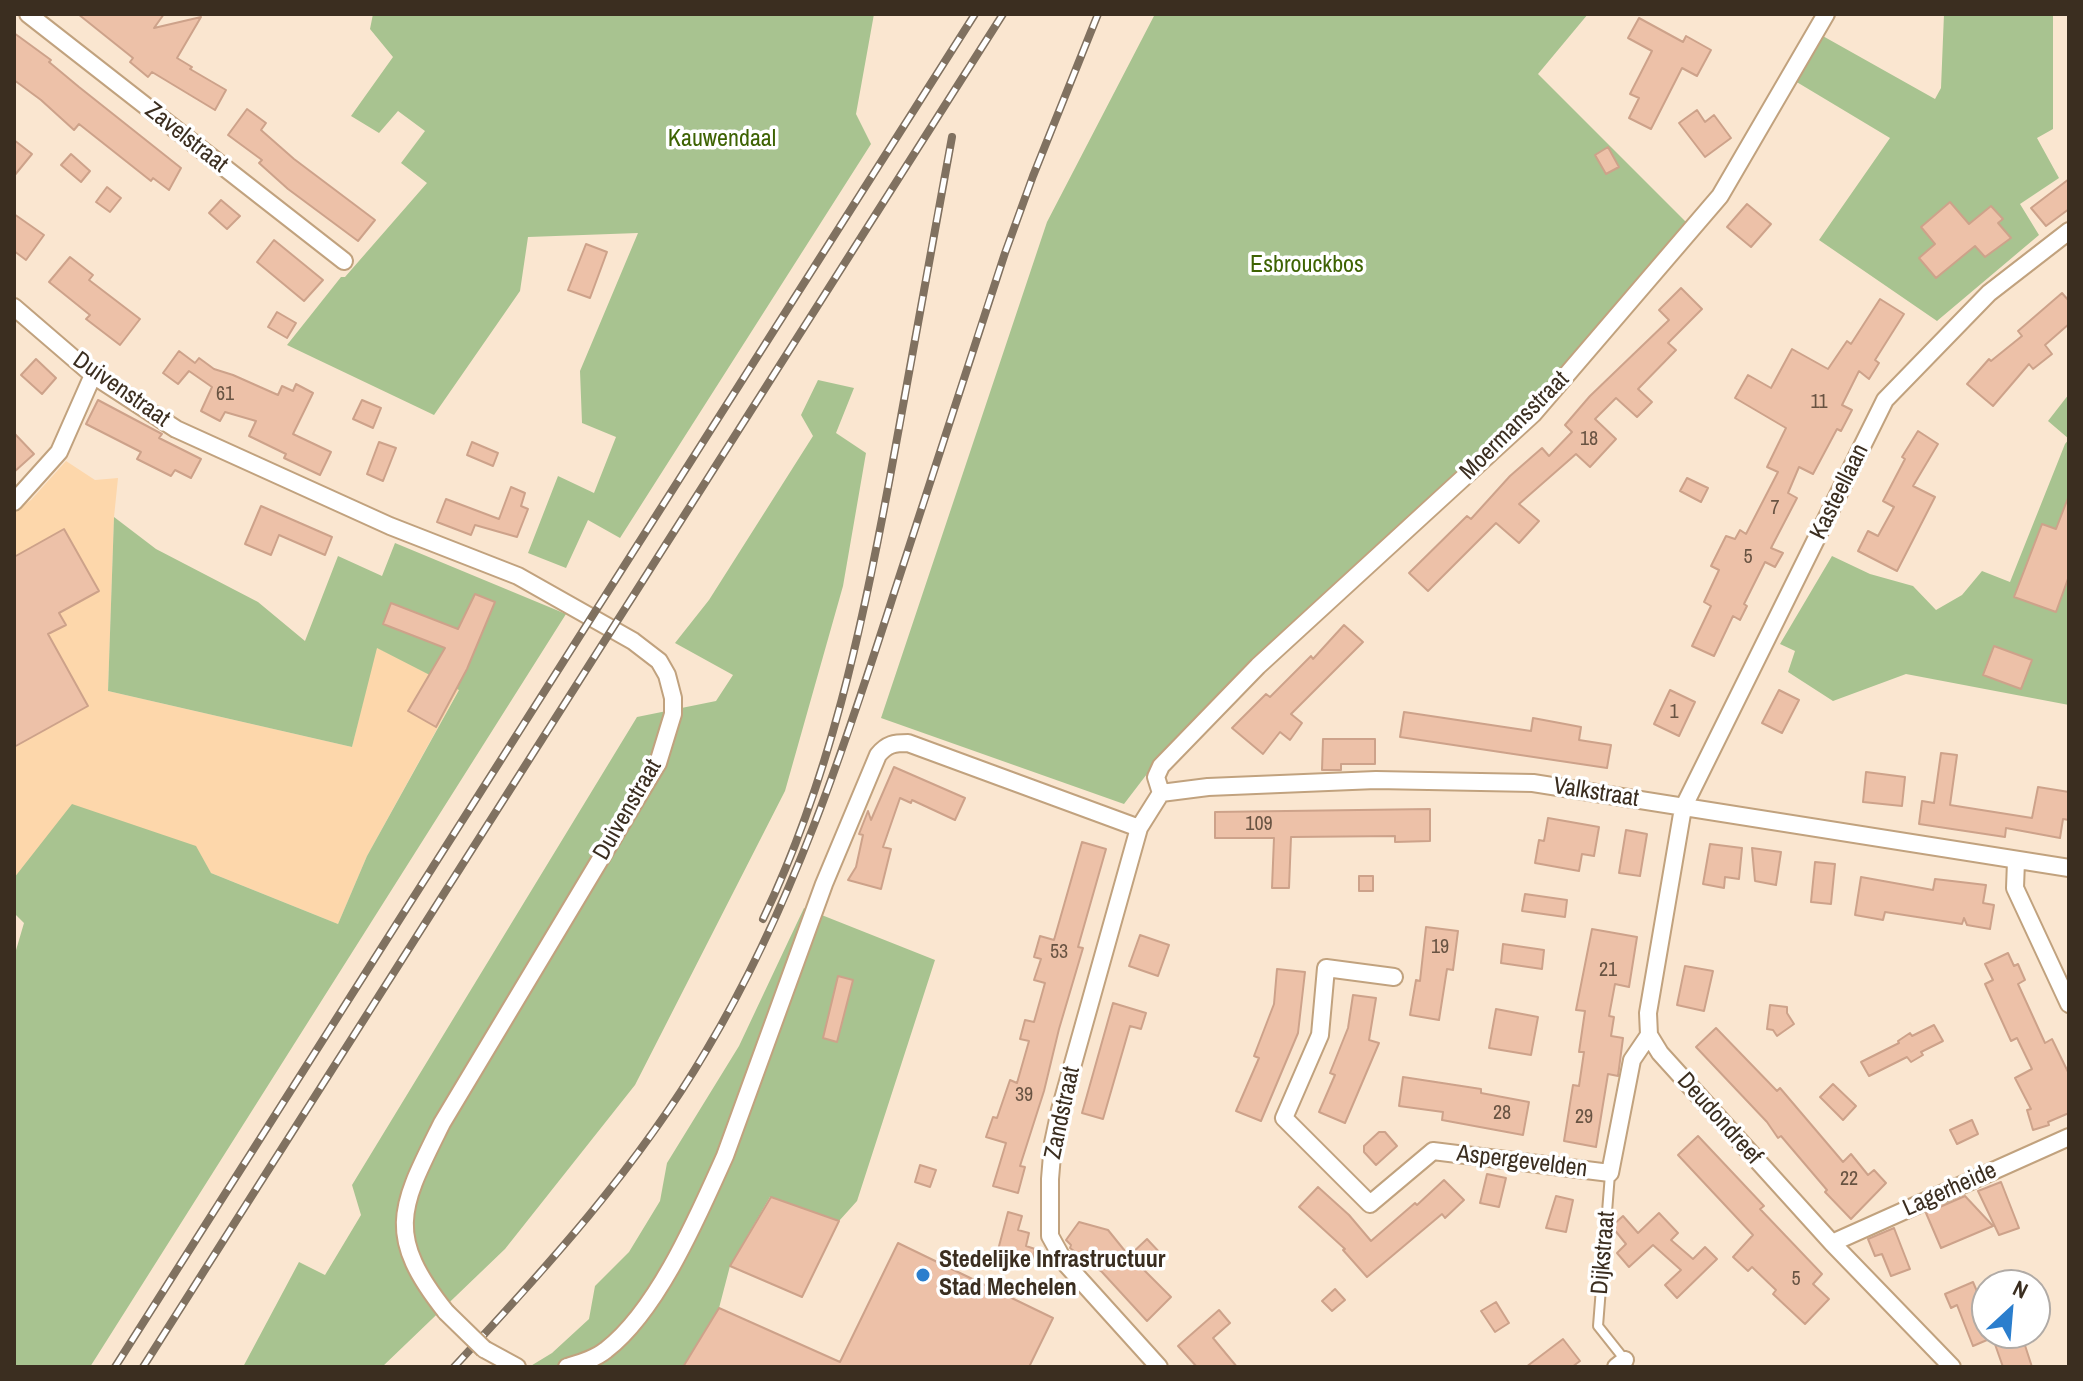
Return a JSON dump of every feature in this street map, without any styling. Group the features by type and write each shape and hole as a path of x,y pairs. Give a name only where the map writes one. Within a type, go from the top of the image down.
{"street":[{"name":"Zavelstraat","path":"28,14 344,261"},
{"name":"Moermansstraat","path":"1161,793 1156,777 1161,766 1258,666 1533,414 1720,196 1826,14"},
{"name":"Kasteellaan","path":"1683,808 1885,400 1989,293 2069,231"},
{"name":"Duivenstraat","path":"14,307 93,375 176,429 390,526 518,576 633,641 659,661 667,675 673,698 673,714 658,763 442,1123 415,1178 406,1208 404,1230 407,1250 417,1273 446,1312 484,1349 517,1367"},
{"path":"14,502 59,452 93,375"},
{"path":"567,1367 605,1352 624,1333 641,1313 688,1232 725,1156 824,884 878,755 884,748 893,743 908,743 1139,828 1161,793"},
{"name":"Valkstraat","path":"1161,793 1208,787 1376,780 1533,783 2069,868"},
{"path":"1649,1035 1648,1013 1683,808"},
{"name":"Zandstraat","path":"1139,828 1060,1110 1053,1143 1048,1205 1050,1236 1065,1263 1159,1367"},
{"path":"2016,861 2015,888 2069,1004"},
{"name":"Aspergevelden","path":"1394,977 1326,968 1320,1035 1284,1118 1370,1204 1433,1151 1610,1173"},
{"name":"Dijkstraat","path":"1610,1173 1632,1060 1649,1035"},
{"name":"Deudondreef","path":"1649,1035 1660,1053 1832,1243 1952,1367"},
{"name":"Lagerheide","path":"1832,1243 2069,1137"}],"lane":[{"name":"Dijkstraat","path":"1610,1173 1598,1326 1621,1363"}],"shaded area":[{"path":"66,461 95,480 118,478 108,691 352,747 376,647 459,689 367,856 338,924 211,873 14,878 14,512 31,500"}],"green space":[{"name":"Kauwendaal","path":"373,14 874,14 856,114 871,144 620,538 588,520 566,568 528,553 558,476 594,493 616,437 582,423 580,371 638,233 528,237 520,291 434,415 287,345 341,277 345,277 427,183 401,163 425,131 398,111 379,133 351,116 393,57 370,29"},
{"name":"Esbrouckbos","path":"1155,14 1588,14 1538,74 1686,222 1525,409 1236,677 1150,770 1124,804 881,718 1047,222"},
{"path":"1944,14 2053,14 2053,129 2037,138 2059,178 2020,204 2039,235 1937,321 1819,240 1890,138 1795,81 1821,35 1935,99 1941,88"},
{"path":"818,380 854,388 836,433 866,453 843,586 785,791 635,1085 505,1249 382,1367 243,1367 299,1262 325,1275 361,1215 352,1185 637,717 716,701 733,675 675,643 709,600 813,436 801,415"},
{"path":"2069,394 2069,439 2048,421"},
{"path":"2069,439 2069,705 1906,674 1833,701 1788,672 1795,651 1780,644 1832,556 1870,574 1913,586 1936,610 1962,595 1982,571 2010,582"},
{"path":"114,517 156,549 258,602 305,641 338,556 382,576 395,543 566,614 90,1367 14,1367 14,957 24,923 14,913 14,878 72,804 196,846 211,873 338,924 367,856 459,690 377,648 352,747 108,691"},
{"path":"804,908 935,960 857,1201 839,1221 770,1197 730,1266 719,1308 683,1367 529,1367 552,1353 589,1319 595,1286 629,1252 660,1201 667,1163 739,1046"}],"building":[{"path":"78,14 164,14 154,28 201,17 177,58 226,90 215,110 152,72 148,77 130,62 133,58"},
{"path":"1639,18 1683,42 1686,36 1711,50 1697,76 1682,68 1651,129 1629,118 1639,98 1630,94 1652,51 1628,38"},
{"path":"14,33 181,168 169,190 153,178 151,181 79,124 74,130 14,80"},
{"path":"247,109 266,123 261,130 294,159 375,220 358,241 288,189 259,163 262,160 228,135"},
{"path":"1697,110 1705,122 1714,115 1731,138 1705,157 1679,123"},
{"path":"14,140 32,154 14,176"},
{"path":"1608,147 1619,167 1606,174 1595,155"},
{"path":"71,154 90,171 81,182 61,165"},
{"path":"2069,179 2069,209 2046,226 2031,208"},
{"path":"107,187 121,198 110,212 96,202"},
{"path":"221,200 240,216 227,229 209,213"},
{"path":"1950,202 1969,224 1991,206 2003,219 1998,223 2011,238 1985,257 1975,246 1936,278 1919,258 1935,244 1921,227"},
{"path":"1747,204 1771,224 1751,247 1727,227"},
{"path":"14,214 44,235 26,260 14,251"},
{"path":"274,240 323,280 304,301 257,262"},
{"path":"586,244 607,252 590,298 568,290"},
{"path":"70,257 93,275 89,280 140,319 120,345 86,319 90,315 49,282"},
{"path":"1681,288 1702,309 1668,343 1676,350 1638,389 1652,402 1637,417 1616,398 1595,419 1616,439 1590,467 1576,454 1519,504 1539,521 1519,543 1496,523 1428,591 1409,573 1467,516 1471,519 1510,476 1542,448 1549,456 1572,432 1565,425 1590,396 1669,320 1659,310"},
{"path":"2062,293 2069,301 2069,324 2045,345 2052,354 2033,369 2029,364 1993,406 1967,384 1989,359 1991,361 2022,336 2018,331"},
{"path":"1880,299 1904,314 1875,360 1879,363 1869,379 1859,371 1842,405 1852,410 1841,431 1837,429 1813,474 1799,467 1788,493 1797,498 1771,548 1783,553 1775,567 1765,562 1744,604 1747,606 1740,620 1733,616 1714,656 1692,646 1711,606 1704,602 1719,570 1711,566 1726,536 1735,539 1740,530 1746,534 1778,472 1767,467 1786,428 1735,398 1748,375 1771,388 1792,349 1828,369 1847,341 1851,344"},
{"path":"277,312 296,323 287,338 268,327"},
{"path":"179,351 195,363 199,358 214,369 278,395 282,386 293,391 296,384 313,393 293,434 331,452 320,475 284,458 286,454 249,436 256,421 225,412 220,421 201,411 212,387 189,371 178,384 163,373"},
{"path":"36,359 56,378 42,394 21,375"},
{"path":"98,400 162,434 159,438 201,459 191,478 175,470 171,476 137,459 141,452 86,424"},
{"path":"362,400 381,408 373,428 353,419"},
{"path":"1918,431 1938,444 1913,486 1935,497 1897,571 1858,551 1868,531 1878,536 1894,507 1883,501 1905,459 1902,457"},
{"path":"14,433 34,454 14,472"},
{"path":"379,442 396,448 383,481 367,474"},
{"path":"472,442 498,453 493,466 467,455"},
{"path":"1687,478 1708,488 1701,502 1680,491"},
{"path":"511,487 525,493 521,506 528,509 517,537 475,525 471,535 437,522 446,499 499,519"},
{"path":"2068,498 2069,576 2056,612 2014,597 2042,524 2056,529"},
{"path":"261,506 332,537 325,555 279,535 271,555 245,544"},
{"path":"64,529 99,591 59,613 66,625 48,634 88,706 14,747 14,557"},
{"path":"475,594 495,602 467,669 436,727 408,711 445,648 383,624 391,603 458,629"},
{"path":"1344,625 1363,642 1291,714 1302,723 1290,740 1280,732 1263,754 1232,728 1266,694 1270,697 1311,656 1313,659"},
{"path":"1994,646 2032,660 2021,689 1983,675"},
{"path":"1670,690 1695,702 1679,736 1654,724"},
{"path":"1779,690 1799,700 1782,733 1762,723"},
{"path":"1404,712 1531,731 1533,718 1581,727 1579,740 1611,745 1607,768 1400,737"},
{"path":"1323,739 1375,739 1375,764 1341,764 1341,770 1322,770"},
{"path":"1941,753 1957,755 1950,805 2032,818 2038,787 2069,792 2069,820 2063,819 2060,838 2006,828 2005,837 1919,824 1922,801 1934,803"},
{"path":"894,767 965,798 955,820 912,800 911,803 900,798 883,847 891,849 881,889 848,880 856,867 863,835 859,834 868,811 871,820"},
{"path":"1866,772 1905,777 1902,806 1863,802"},
{"path":"1430,809 1430,841 1395,842 1395,836 1291,837 1289,888 1272,888 1274,838 1215,838 1215,812"},
{"path":"1548,818 1599,827 1594,856 1582,854 1579,871 1535,863 1539,840 1544,841"},
{"path":"1626,830 1647,834 1640,876 1619,873"},
{"path":"1082,842 1106,849 1078,947 1083,948 1020,1166 1025,1167 1018,1193 993,1186 1006,1143 986,1137 993,1117 997,1118 1010,1080 1017,1083 1029,1041 1020,1039 1025,1020 1034,1022 1045,983 1034,980 1041,959 1034,957 1040,936 1054,940"},
{"path":"1710,844 1742,848 1739,879 1725,877 1724,888 1703,884"},
{"path":"1752,848 1781,852 1776,885 1755,881"},
{"path":"1815,862 1835,864 1831,904 1811,902"},
{"path":"1359,876 1373,876 1373,891 1359,891"},
{"path":"1861,877 1933,890 1935,879 1986,885 1983,903 1994,905 1990,929 1967,925 1964,918 1962,924 1885,912 1883,920 1855,915"},
{"path":"1525,894 1567,900 1565,917 1522,911"},
{"path":"1426,927 1458,931 1453,970 1447,969 1439,1020 1410,1015 1416,980 1420,981"},
{"path":"1592,929 1637,937 1629,987 1615,984 1609,1016 1614,1017 1611,1036 1623,1038 1618,1076 1608,1074 1596,1147 1564,1141 1573,1085 1579,1086 1584,1052 1579,1052 1585,1011 1576,1010"},
{"path":"1140,935 1169,945 1158,976 1129,966"},
{"path":"1503,944 1544,950 1542,969 1501,963"},
{"path":"2008,953 2014,966 2018,964 2025,980 2018,984 2045,1043 2052,1039 2069,1074 2069,1113 2033,1130 2027,1110 2031,1109 2015,1078 2032,1069 2017,1038 2011,1041 1985,984 1993,980 1985,964"},
{"path":"1685,966 1713,971 1704,1011 1677,1005"},
{"path":"1277,969 1305,972 1298,1033 1261,1121 1236,1111 1259,1058 1254,1056 1274,1004"},
{"path":"838,976 853,980 837,1042 823,1038"},
{"path":"1353,995 1376,998 1369,1040 1379,1043 1345,1123 1319,1112 1335,1075 1330,1073 1348,1028"},
{"path":"1113,1003 1146,1013 1141,1029 1130,1026 1103,1119 1082,1113"},
{"path":"1770,1005 1787,1007 1794,1024 1777,1036 1773,1030 1767,1029"},
{"path":"1496,1009 1538,1017 1531,1055 1489,1048"},
{"path":"1934,1025 1943,1041 1921,1052 1923,1055 1911,1062 1907,1057 1869,1076 1861,1062 1899,1043 1910,1033 1912,1036"},
{"path":"1716,1028 1777,1091 1780,1088 1843,1162 1851,1154 1868,1175 1874,1170 1886,1183 1851,1219 1825,1192 1827,1190 1781,1136 1778,1138 1767,1122 1696,1047"},
{"path":"1403,1077 1481,1089 1481,1093 1529,1102 1523,1135 1442,1120 1443,1112 1399,1106"},
{"path":"1833,1084 1856,1106 1843,1120 1820,1097"},
{"path":"1972,1120 1978,1134 1957,1144 1950,1130"},
{"path":"1379,1132 1385,1132 1397,1146 1376,1165 1364,1152 1364,1146"},
{"path":"1698,1136 1764,1206 1760,1209 1822,1274 1813,1284 1829,1299 1805,1324 1773,1294 1776,1290 1752,1267 1748,1271 1733,1257 1753,1235 1678,1155"},
{"path":"920,1165 936,1170 930,1187 915,1182"},
{"path":"1487,1174 1506,1178 1499,1207 1480,1203"},
{"path":"1444,1180 1464,1200 1445,1218 1442,1214 1367,1277 1345,1249 1299,1207 1318,1187 1349,1215 1371,1241"},
{"path":"2001,1182 2019,1228 1999,1235 1978,1191"},
{"path":"1556,1196 1573,1200 1566,1232 1546,1228"},
{"path":"1965,1196 1993,1226 1941,1248 1926,1213"},
{"path":"771,1197 839,1221 802,1297 730,1266"},
{"path":"1008,1212 1022,1216 1018,1230 1029,1233 1026,1246 1035,1249 1030,1268 999,1262 1002,1252 998,1250"},
{"path":"1659,1213 1678,1233 1671,1240 1693,1259 1705,1247 1717,1259 1677,1298 1665,1285 1681,1270 1653,1245 1629,1267 1617,1253 1626,1244 1613,1225 1623,1216 1638,1233"},
{"path":"1079,1222 1108,1230 1129,1256 1147,1239 1161,1254 1144,1270 1171,1297 1147,1321 1102,1272 1070,1248 1066,1240"},
{"path":"1894,1228 1910,1269 1891,1276 1882,1254 1875,1256 1868,1239"},
{"name":"Stedelijke Infrastructuur Stad Mechelen","path":"898,1243 1053,1318 1029,1367 683,1367 719,1308 840,1362"},
{"path":"1971,1283 1971,1341 1957,1305 1951,1308 1945,1294"},
{"path":"1335,1289 1345,1300 1332,1311 1322,1301"},
{"path":"1496,1302 1509,1323 1495,1332 1481,1311"},
{"path":"1219,1310 1230,1323 1213,1338 1237,1367 1197,1367 1178,1346"},
{"path":"1563,1339 1580,1361 1572,1367 1526,1367"},
{"path":"1997,1349 2026,1349 2032,1367 2003,1367"}],"railway":[{"path":"115,1367 975,14"},
{"path":"143,1367 1003,14"},
{"path":"454,1367 589,1216 650,1136 706,1051 765,941 835,768 1005,253 1098,14"},
{"path":"763,919 807,812 855,646 879,534 952,137"}],"place":[{"name":"Stedelijke Infrastructuur Stad Mechelen","path":"923,1275"}]}
